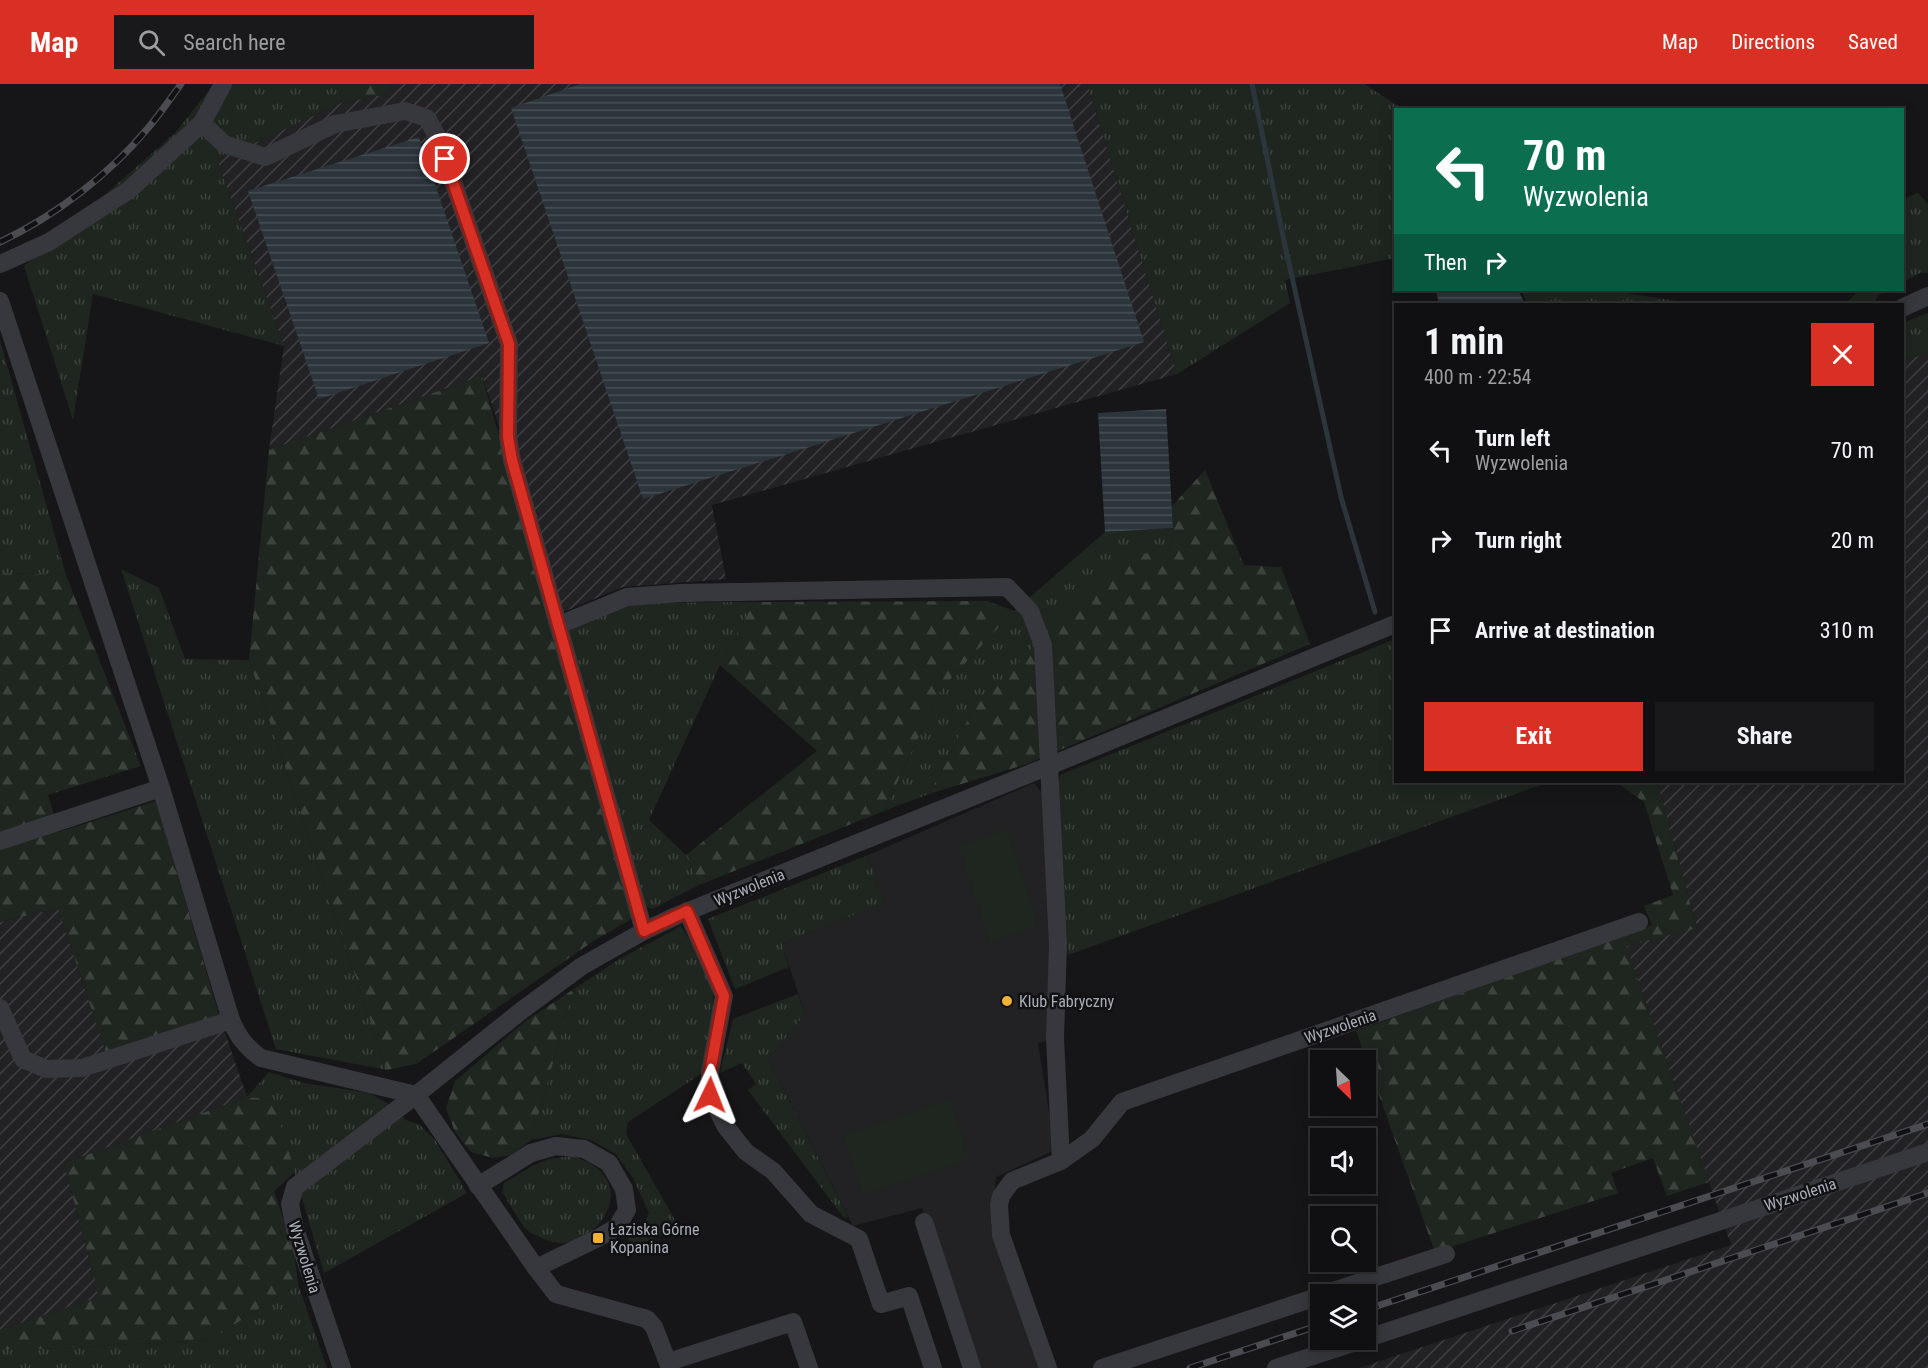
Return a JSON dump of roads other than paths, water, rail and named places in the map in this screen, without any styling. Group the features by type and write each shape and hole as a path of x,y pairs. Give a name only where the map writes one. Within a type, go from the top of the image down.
{"street":[{"path":"0,264 49,242 129,190 202,123 223,84"},
{"path":"202,123 224,144 265,157 335,124 405,111 427,118 438,138 509,344 508,437 512,460 644,931"},
{"path":"1904,307 1928,296"},
{"path":"0,301 161,788 237,1035 261,1058 416,1095 556,1294 647,1319 654,1328 669,1365 793,1322 809,1368"},
{"path":"559,625 627,597 681,592 1007,587 1030,611 1043,645 1058,944 1055,1038 1061,1161"},
{"name":"Wyzwolenia","path":"342,1368 295,1229 290,1204 295,1187 582,966 644,931 687,911 1394,624"},
{"path":"0,841 161,788"},
{"path":"687,911 724,996 710,1072 710,1095 726,1127 746,1152 773,1170 811,1214 858,1239 881,1304 909,1296 933,1368"},
{"name":"Wyzwolenia","path":"1048,1368 1001,1235 1000,1196 1012,1181 1061,1161 1092,1139 1122,1102 1639,922"},
{"path":"0,1008 23,1059 46,1069 82,1068 231,1020"},
{"path":"478,1186 531,1153 556,1146 584,1149 609,1163 624,1189 627,1210 616,1227 536,1268"},
{"name":"Wyzwolenia","path":"1376,1335 1928,1152"},
{"path":"924,1222 972,1368"},
{"path":"1355,1284 1446,1254"},
{"path":"1102,1368 1310,1299"},
{"name":"Wyzwolenia","path":"1276,1368 1331,1350"}],"waterway":[{"path":"1252,84 1341,497 1375,612"}],"railway":[{"path":"0,242 41,220 99,178 148,128 181,84"},
{"path":"1376,1306 1928,1124"},
{"path":"1512,1331 1928,1193"},
{"path":"1190,1368 1310,1328"}],"place":[{"name":"Klub Fabryczny","path":"1007,1001"},
{"name":"Łaziska Górne Kopanina","path":"598,1238"}]}
